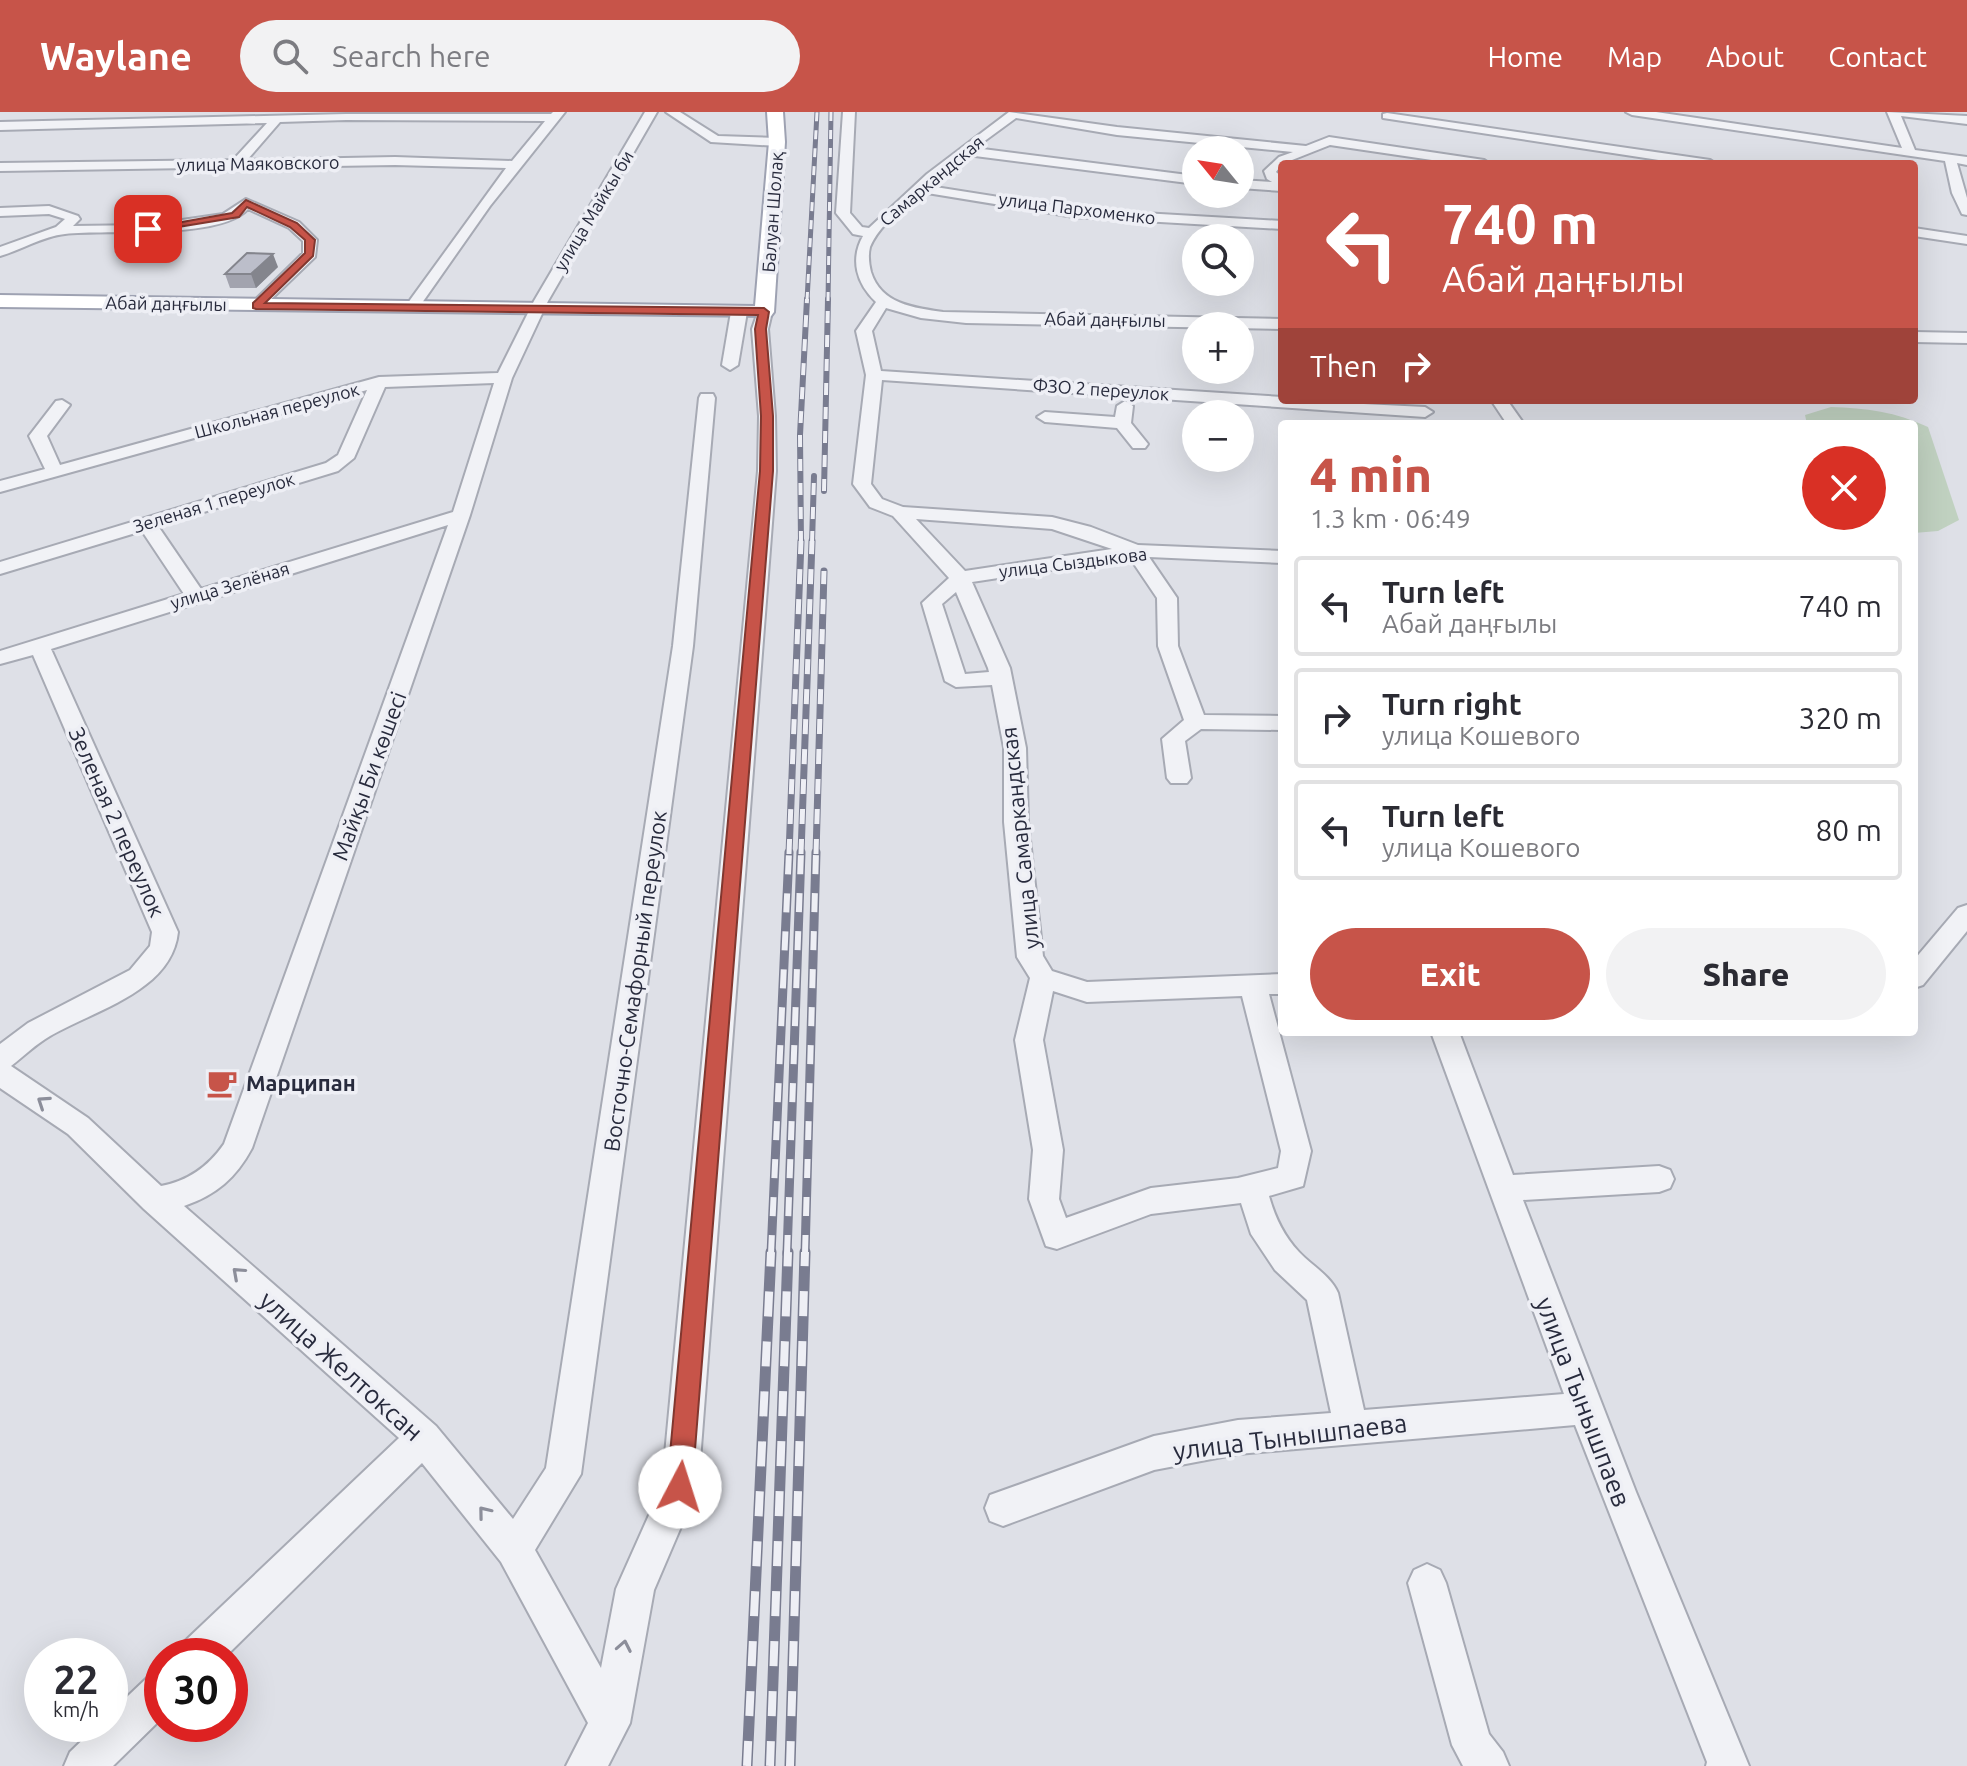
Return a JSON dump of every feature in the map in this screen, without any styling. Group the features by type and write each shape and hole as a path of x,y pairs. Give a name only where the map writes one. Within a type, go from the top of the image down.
{"main road":[{"name":"Балуан Шолақ","path":"751,312 777,142 775,112"},
{"name":"Абай даңғылы","path":"0,301 751,312"}],"street":[{"name":"улица Майкы би","path":"536,309 651,112"},
{"path":"672,112 715,139 777,142"},
{"path":"849,112 843,213 858,231 870,232"},
{"path":"1632,112 1967,161"},
{"path":"1910,152 1893,112 1967,120"},
{"path":"1015,113 1117,131 1304,149"},
{"name":"Самаркандская","path":"884,301 873,291 863,267 862,249 870,232 1015,113"},
{"path":"1372,123 1388,114 1684,160"},
{"path":"0,126 557,115"},
{"path":"412,307 515,165 557,115"},
{"path":"424,128 434,118"},
{"path":"236,164 277,119"},
{"path":"1283,160 1304,149 1334,141 1458,160"},
{"path":"395,161 405,150"},
{"path":"967,151 1182,178"},
{"path":"1950,158 1958,193 1967,211"},
{"name":"улица Маяковского","path":"0,167 236,164 253,183 395,161 515,165"},
{"path":"1278,164 1270,171 1278,180"},
{"path":"3,250 61,230 148,229 235,215 253,183 310,240 310,254 256,306"},
{"path":"1254,184 1278,185"},
{"name":"улица Пархоменко","path":"920,188 1074,213 1234,225 1278,225"},
{"path":"0,212 55,211 69,214 73,219 61,230"},
{"path":"1918,233 1967,240"},
{"name":"Абай даңғылы","path":"884,301 920,312 977,317 1278,324"},
{"name":"улица Самаркандская","path":"884,301 864,331 874,375 862,484 876,503 900,512 960,578 999,668 1015,748 1016,822 1030,957 1043,978 1029,1040 1048,1150 1044,1199 1057,1236 1108,1214 1151,1201 1252,1188"},
{"name":"Майқы Би көшесі","path":"155,1200 182,1197 208,1183 225,1168 237,1148 461,515 504,378 536,309"},
{"path":"730,365 751,312"},
{"path":"586,1766 610,1723 635,1589 680,1487 767,471 767,416 760,329 751,312"},
{"path":"1918,337 1967,338"},
{"name":"ФЗО 2 переулок","path":"874,375 1278,400"},
{"name":"Школьная переулок","path":"0,487 379,382 504,378"},
{"name":"Зеленая 1 переулок","path":"0,568 340,463 379,382"},
{"path":"1122,423 1128,392"},
{"name":"Восточно-Семафорный переулок","path":"514,1549 563,1474 683,646 707,398"},
{"name":"ФЗО 2 переулок","path":"1329,404 1425,412"},
{"path":"55,472 38,436 62,405"},
{"path":"1045,417 1122,423 1139,444"},
{"path":"900,512 1052,523 1084,531 1135,551 1167,598 1163,616 1174,670 1196,722"},
{"name":"улица Зелёная","path":"0,658 461,515"},
{"path":"147,524 196,597"},
{"name":"улица Сыздыкова","path":"960,578 1135,551 1278,557"},
{"path":"960,578 932,603 956,681 1000,678"},
{"name":"Зеленая 2 переулок","path":"0,1059 38,1030 139,977 163,949 165,932 39,645"},
{"path":"1179,778 1173,739 1196,722 1278,723"},
{"path":"1918,973 1967,914"},
{"path":"1043,978 1087,992 1268,984 1296,1151 1292,1177 1252,1188 1262,1225 1286,1260 1322,1293 1351,1428"},
{"name":"улица Тынышпаев","path":"1447,1036 1668,1621 1729,1766 1726,1766"},
{"name":"улица Желтоксан","path":"0,1073 78,1126 155,1200 424,1438 514,1549 610,1723"},
{"path":"1504,1188 1659,1179"},
{"name":"улица Тынышпаева","path":"1003,1508 1154,1453 1238,1437 1586,1408"},
{"path":"217,1638 424,1438"},
{"path":"1427,1583 1472,1745 1489,1766"},
{"path":"84,1766 144,1708"}],"green space":[{"path":"1831,407 1856,408 1910,420 1806,420 1805,415"},
{"path":"1918,423 1928,427 1959,520 1938,531 1918,533"}],"building":[{"path":"247,253 273,254 251,274 225,274"}],"railway":[{"path":"807,301 817,112"},
{"path":"828,301 831,112"},
{"path":"801,541 800,435 807,299"},
{"path":"824,491 828,299"},
{"path":"812,543 814,476"},
{"path":"789,854 801,541"},
{"path":"801,854 812,541"},
{"path":"816,854 824,571"},
{"path":"771,1254 789,852"},
{"path":"787,1254 801,852"},
{"path":"805,1254 816,852"},
{"path":"747,1766 771,1252"},
{"path":"770,1766 788,1252"},
{"path":"790,1766 805,1252"}],"place":[{"name":"Марципан","path":"222,1083"}],"route":[{"path":"148,229 224,218 235,215 246,203 294,225 310,240 310,254 256,306 764,312 760,329 767,416 767,471 680,1487"}]}
